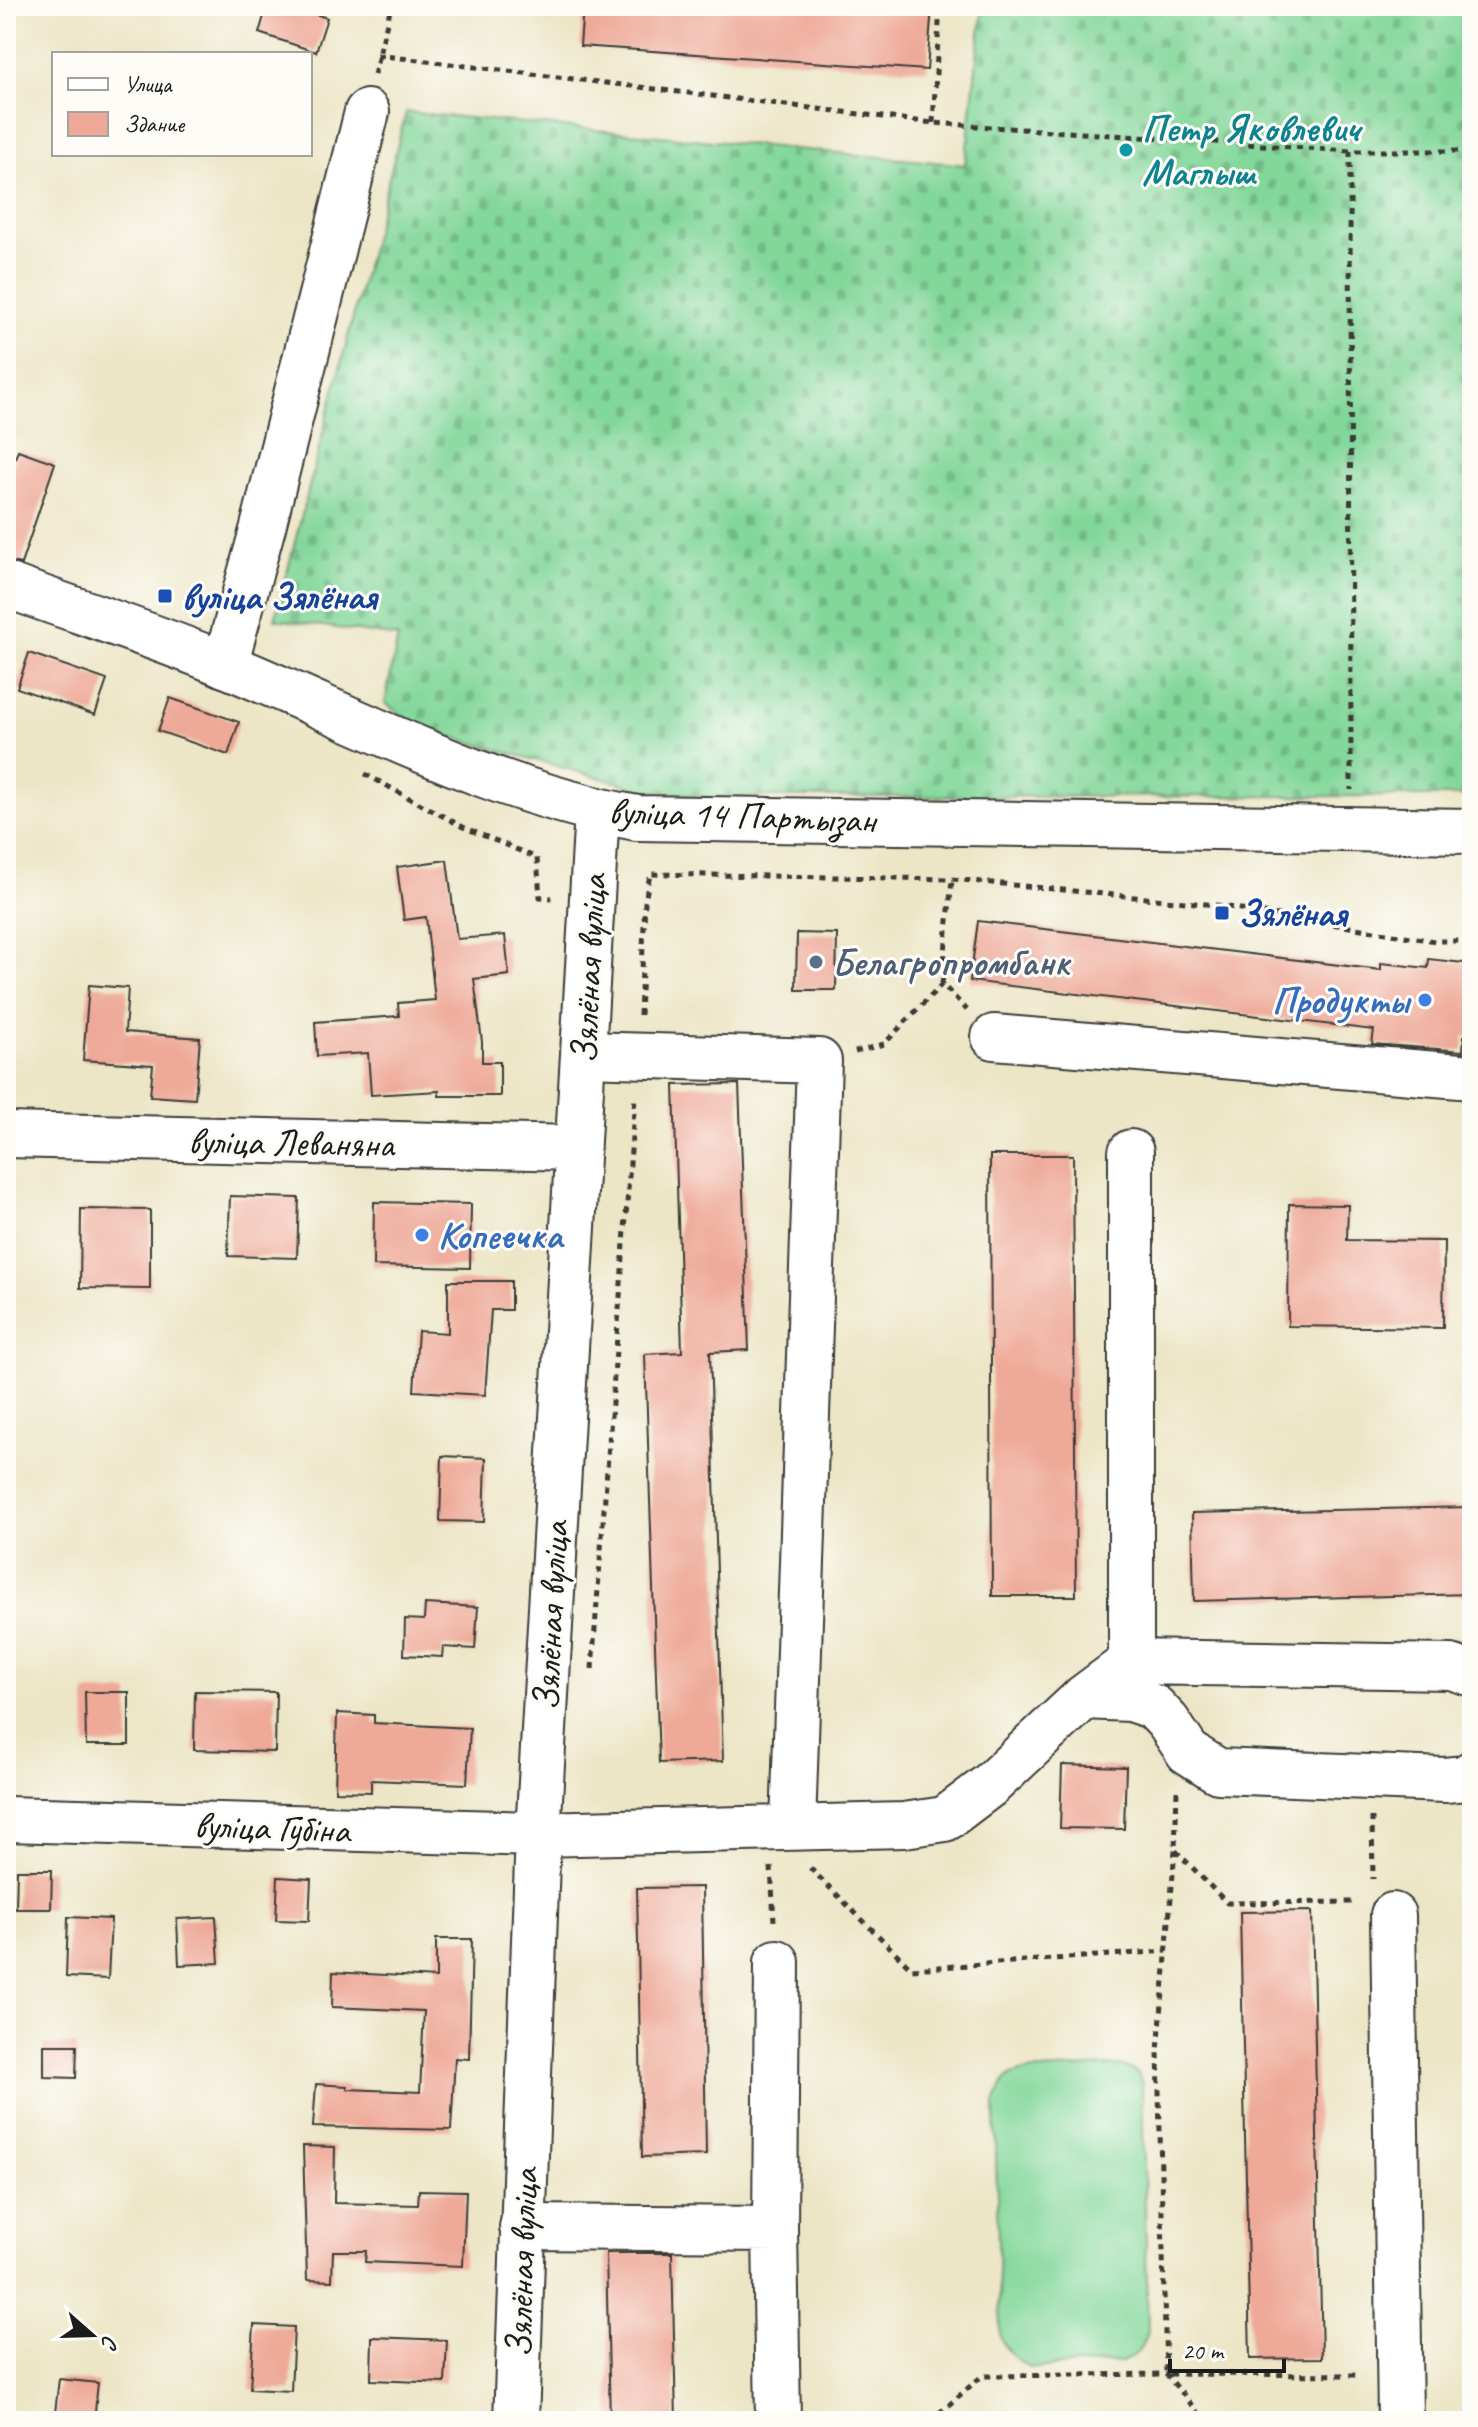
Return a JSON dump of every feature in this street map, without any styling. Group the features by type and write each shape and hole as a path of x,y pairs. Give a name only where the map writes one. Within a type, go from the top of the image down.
{"main road":[{"path":"225,665 367,112"},
{"name":"вуліца 14 Партызан","path":"6,585 225,665 476,772 597,811 637,818 1472,831"},
{"name":"Зялёная вуліца","path":"516,2421 538,1834 597,811"},
{"path":"994,1037 1472,1077"},
{"path":"584,1054 819,1061 781,1827"},
{"name":"вуліца Леваняна","path":"6,1135 577,1148"},
{"path":"1131,1152 1131,1662 1451,1667 1472,1674"},
{"name":"вуліца Губіна","path":"6,1819 538,1834 904,1825 945,1819 990,1785 1084,1697 1131,1662"},
{"path":"1084,1697 1130,1699 1154,1707 1188,1752 1218,1771 1445,1780 1465,1778 1472,1773"},
{"path":"1383,1908 1400,2421"},
{"path":"777,1962 775,2229 778,2421"},
{"path":"522,2227 775,2229"}],"path":[{"path":"367,112 377,55 391,6"},
{"path":"933,123 940,6"},
{"path":"377,55 933,123 1350,151 1472,151"},
{"path":"1350,151 1351,798"},
{"path":"353,768 463,827 537,858 540,897 645,902"},
{"path":"592,1674 638,1058 645,902 650,874 952,879 1216,905 1435,941 1472,941"},
{"path":"819,1061 884,1044 942,984 952,879"},
{"path":"942,984 994,1037"},
{"path":"1178,1737 1175,1850 1158,2051 1166,2374 1205,2421"},
{"path":"1175,1850 1227,1903 1383,1908 1369,1777"},
{"path":"781,1827 912,1969 1167,1951"},
{"path":"777,1962 781,1827"},
{"path":"930,2421 982,2376 1400,2375"}],"green space":[{"path":"983,6 1472,6 1472,796 705,797 644,790 419,728 385,703 398,637 275,619 406,112 965,165"},
{"path":"1121,2065 1138,2073 1142,2084 1148,2331 1142,2346 1122,2362 1031,2368 1012,2355 1000,2336 995,2104 1004,2082 1017,2073"}],"building":[{"path":"267,6 291,6 327,18 316,52 259,33"},
{"path":"583,6 680,9 680,6 932,6 927,70 580,46"},
{"path":"18,450 55,463 21,564 6,561 6,485"},
{"path":"29,653 107,680 95,715 17,688"},
{"path":"170,698 239,722 228,755 158,731"},
{"path":"447,860 457,939 505,935 509,975 474,979 482,1062 500,1062 500,1096 439,1096 439,1091 371,1095 368,1053 317,1056 315,1022 399,1016 398,1003 435,1000 426,917 404,920 397,867"},
{"path":"978,921 1381,970 1381,963 1428,968 1429,959 1472,964 1472,1037 1464,1036 1463,1051 1372,1044 1374,1030 970,981"},
{"name":"Белагропромбанк","path":"797,933 837,934 836,990 796,990"},
{"path":"89,985 128,988 125,1032 200,1038 195,1099 150,1096 153,1065 83,1060"},
{"path":"739,1084 749,1350 710,1352 723,1761 659,1763 645,1354 682,1352 674,1085"},
{"path":"990,1155 1073,1155 1076,1596 992,1596"},
{"path":"230,1196 299,1198 297,1258 228,1256"},
{"name":"Копеечка","path":"374,1202 471,1204 470,1268 373,1266"},
{"path":"1289,1204 1348,1205 1347,1240 1444,1241 1443,1328 1288,1326"},
{"path":"81,1209 150,1210 150,1289 80,1288"},
{"path":"448,1281 511,1281 511,1310 491,1310 485,1395 414,1391 418,1331 448,1333"},
{"path":"442,1456 486,1458 484,1522 440,1521"},
{"path":"1472,1507 1472,1594 1194,1601 1192,1513"},
{"path":"425,1604 478,1607 475,1649 443,1647 442,1657 404,1655 405,1619 424,1620"},
{"path":"195,1691 276,1692 275,1752 194,1750"},
{"path":"85,1692 129,1692 129,1745 86,1745"},
{"path":"337,1713 374,1715 374,1723 470,1728 467,1784 371,1780 371,1792 335,1791"},
{"path":"1062,1765 1126,1767 1124,1829 1060,1828"},
{"path":"17,1870 52,1870 51,1909 16,1909"},
{"path":"278,1877 311,1879 309,1921 276,1920"},
{"path":"702,1887 706,2155 642,2157 637,1888"},
{"path":"1312,1911 1322,2358 1250,2359 1240,1912"},
{"path":"68,1917 111,1919 108,1979 66,1977"},
{"path":"216,1917 219,1963 179,1965 177,1919"},
{"path":"436,1939 472,1939 469,2059 455,2058 451,2130 313,2127 316,2084 347,2086 347,2089 420,2092 424,2011 332,2007 333,1972 436,1978"},
{"path":"44,2045 77,2045 76,2078 44,2077"},
{"path":"303,2146 335,2147 334,2203 418,2205 419,2190 466,2191 463,2266 365,2262 366,2251 333,2251 332,2281 307,2280"},
{"path":"606,2253 672,2253 676,2421 610,2421"},
{"path":"254,2325 294,2327 291,2391 250,2389"},
{"path":"372,2337 447,2340 445,2383 371,2380"},
{"path":"59,2379 98,2383 94,2421 54,2421"}],"place":[{"name":"Петр Яковлевич Маглыш","path":"1126,150"},
{"name":"вуліца Зялёная","path":"165,596"},
{"name":"Зялёная","path":"1222,913"},
{"name":"Белагропромбанк","path":"816,962"},
{"name":"Продукты","path":"1425,1000"},
{"name":"Копеечка","path":"422,1235"}]}
